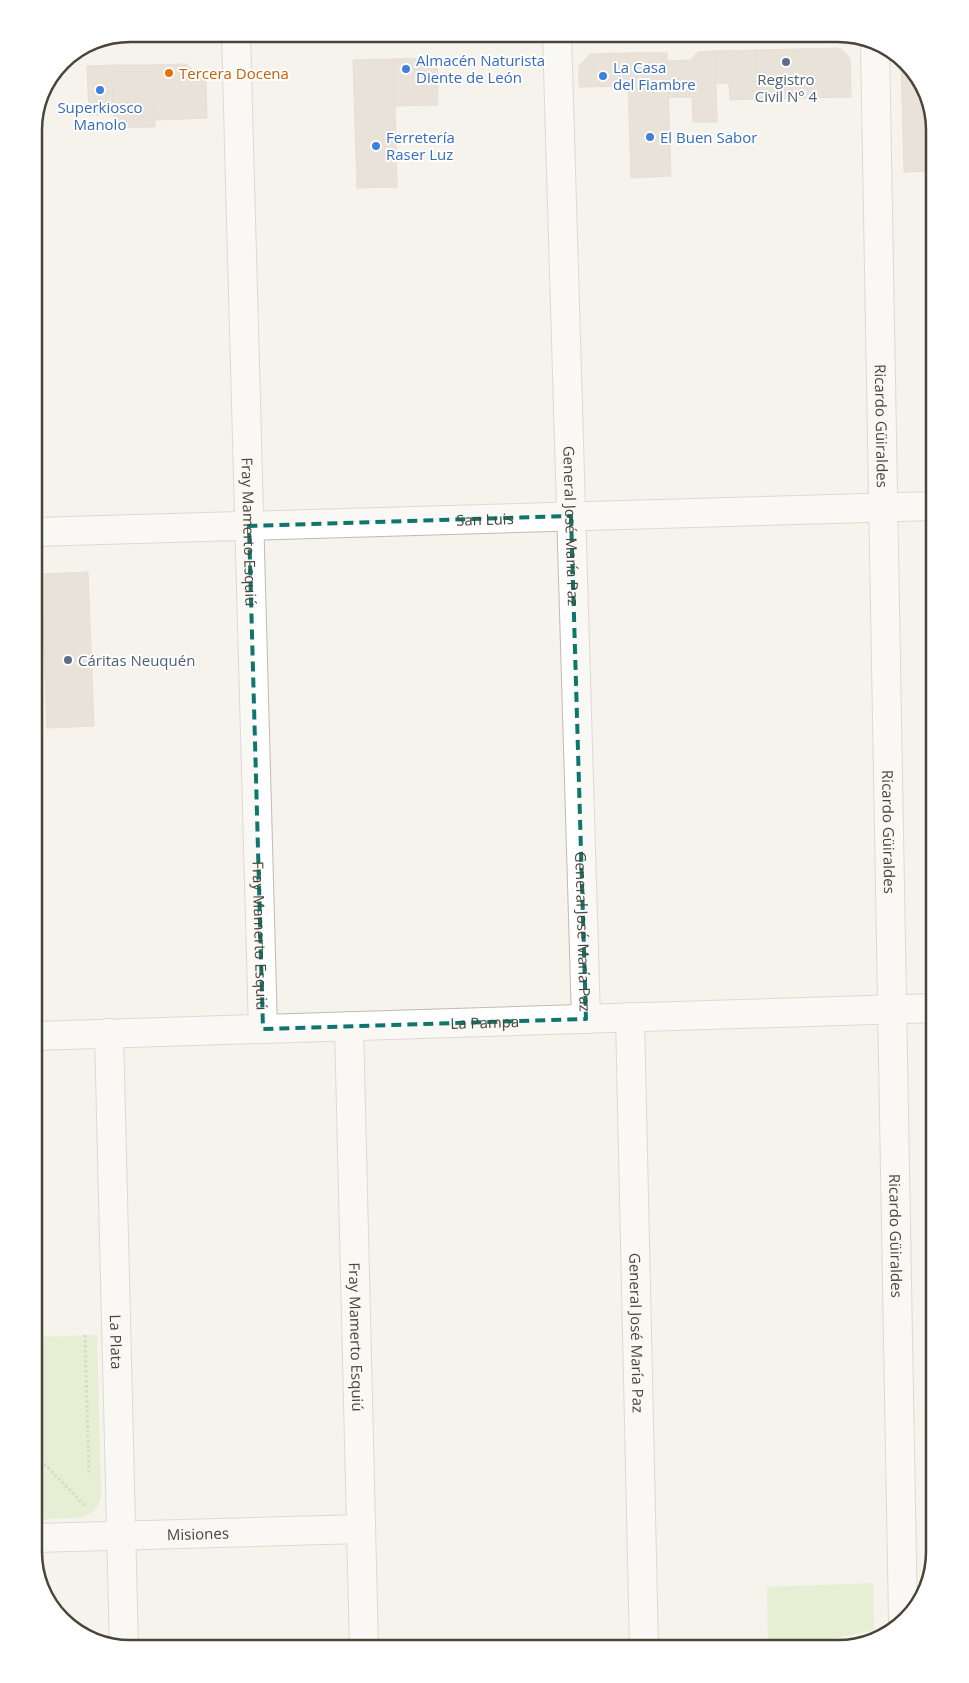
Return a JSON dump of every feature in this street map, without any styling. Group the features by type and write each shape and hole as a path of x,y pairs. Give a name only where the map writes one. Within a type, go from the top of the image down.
{"street":[{"name":"Fray Mamerto Esquiú","path":"236,43 263,1029"},
{"name":"General José María Paz","path":"557,43 586,1019"},
{"name":"Ricardo Güiraldes","path":"875,51 903,1612"},
{"name":"San Luis","path":"43,532 926,506"},
{"name":"La Pampa","path":"42,1036 926,1008"},
{"name":"General José María Paz","path":"630,1017 644,1640"},
{"name":"Fray Mamerto Esquiú","path":"349,1026 364,1640"},
{"name":"La Plata","path":"109,1034 124,1640"},
{"name":"Misiones","path":"42,1538 361,1529"}],"path":[{"path":"85,1335 89,1482"},
{"path":"42,1461 85,1506"},
{"path":"80,1511 90,1502"}],"highlighted area":[{"path":"571,516 586,1019 263,1029 249,526"}],"green space":[{"path":"97,1335 101,1490 99,1503 95,1510 84,1517 42,1520 42,1337"},
{"path":"873,1583 874,1630 830,1640 768,1640 767,1587"}],"building":[{"path":"840,48 850,58 851,97 757,99 756,50"},
{"path":"756,50 757,99 730,100 729,83 716,83 715,51"},
{"path":"715,51 717,122 693,122 692,97 669,97 668,61 691,60 698,52"},
{"name":"La Casa del Fiambre","path":"627,53 628,86 579,87 579,66 590,54"},
{"name":"El Buen Sabor","path":"627,53 667,53 671,176 631,178"},
{"path":"437,58 438,105 395,106 394,59"},
{"name":"Ferretería Raser Luz","path":"394,59 397,187 357,188 353,60"},
{"path":"186,64 206,81 207,118 154,120 152,65"},
{"path":"112,65 152,65 155,127 114,128"},
{"name":"Superkiosco Manolo","path":"112,65 113,114 89,115 87,66"},
{"path":"901,69 912,82 922,102 926,119 926,171 904,172"},
{"name":"Cáritas Neuquén","path":"88,572 94,726 47,728 43,574"}],"place":[{"name":"Registro Civil N° 4","path":"786,62"},
{"name":"Almacén Naturista Diente de León","path":"406,69"},
{"name":"Tercera Docena","path":"169,73"},
{"name":"La Casa del Fiambre","path":"603,76"},
{"name":"Superkiosco Manolo","path":"100,90"},
{"name":"El Buen Sabor","path":"650,137"},
{"name":"Ferretería Raser Luz","path":"376,146"},
{"name":"Cáritas Neuquén","path":"68,660"}]}
